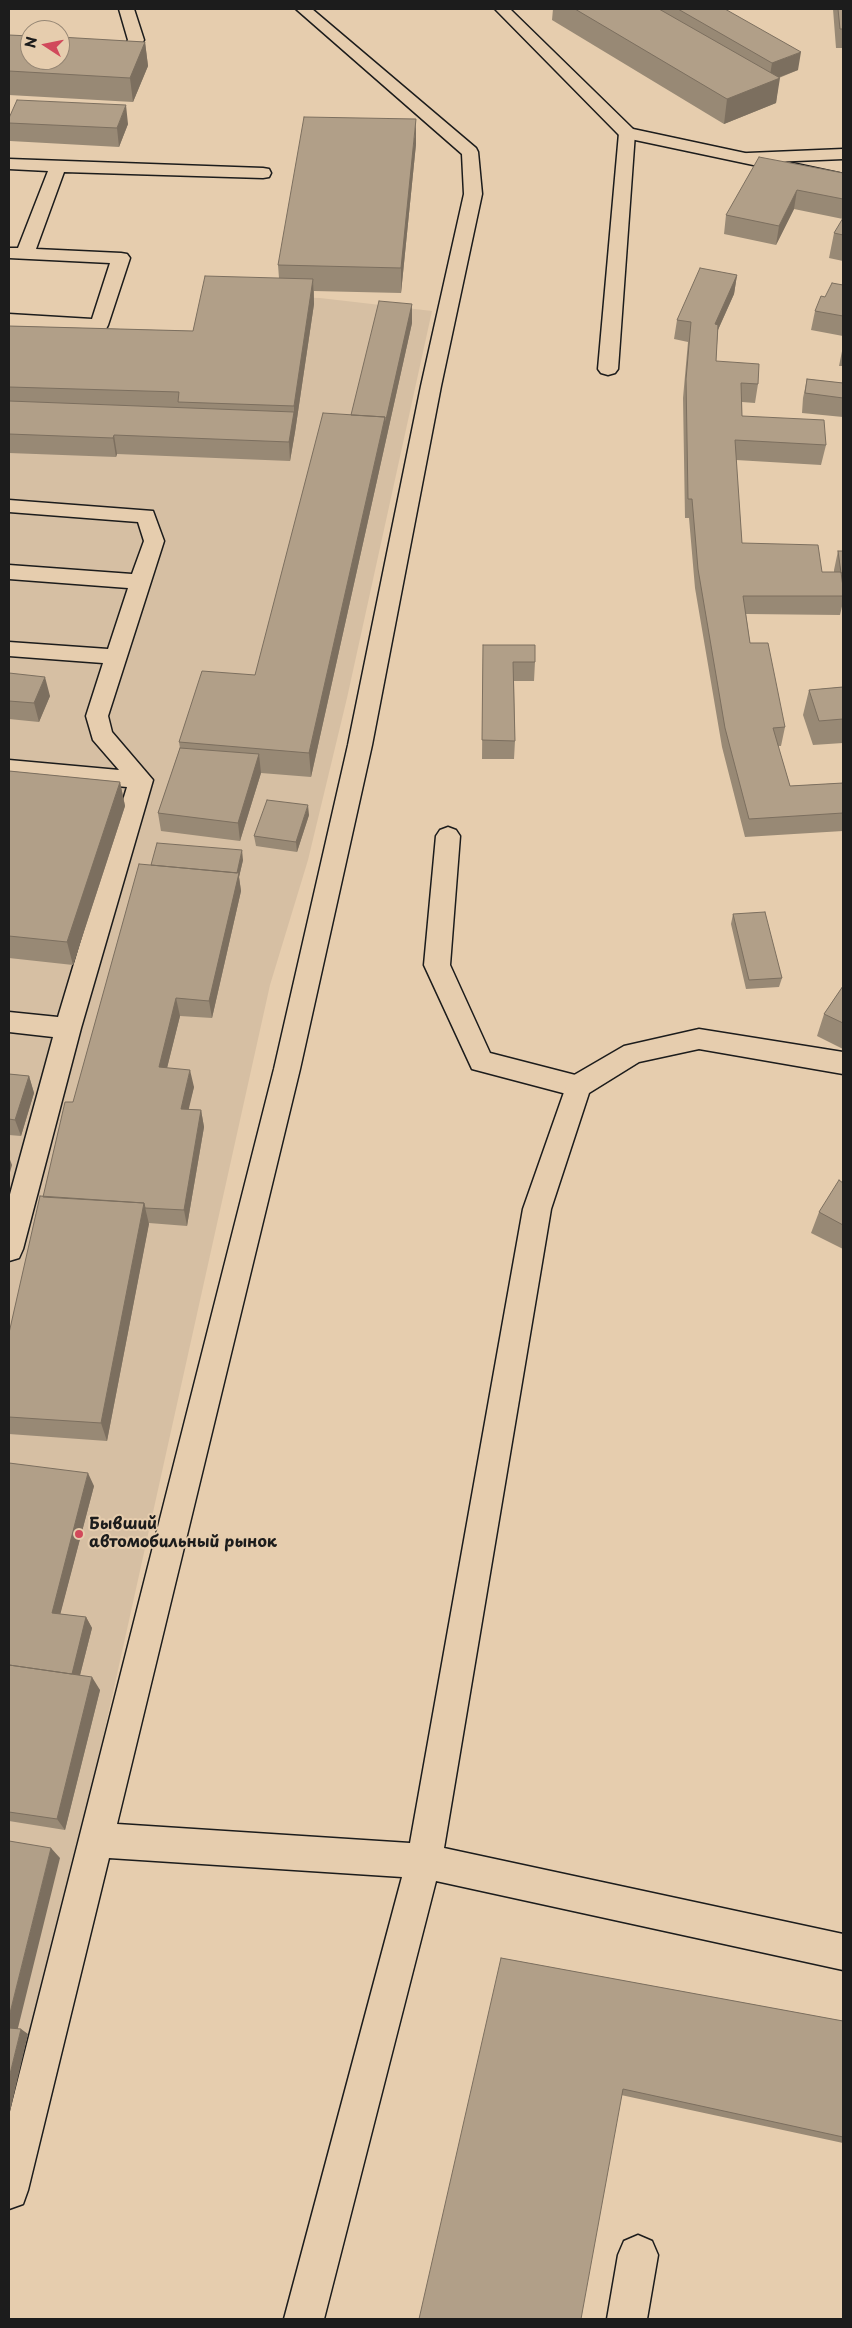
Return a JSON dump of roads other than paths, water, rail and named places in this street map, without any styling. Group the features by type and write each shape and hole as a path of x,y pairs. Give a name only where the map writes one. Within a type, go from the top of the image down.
{"street":[{"path":"70,55 98,56 127,54 136,40 127,9"},
{"path":"9,2190 287,1069 360,744 429,395 473,194 470,152 303,9"},
{"path":"502,9 626,133 843,179"},
{"path":"608,369 626,133"},
{"path":"748,158 843,154"},
{"path":"9,164 263,172"},
{"path":"9,320 99,325 121,258 17,253 58,167"},
{"path":"9,506 146,516 154,541 96,716 101,734 141,780"},
{"path":"9,572 141,582"},
{"path":"9,649 116,658"},
{"path":"9,768 141,780"},
{"path":"9,1249 68,1028 141,780"},
{"path":"448,836 437,965 481,1062 578,1086"},
{"path":"9,1022 68,1028"},
{"path":"304,2319 424,1861 537,1209 578,1086 634,1052 699,1039 843,1064"},
{"path":"95,1840 424,1861 843,1952"},
{"path":"627,2319 638,2255"}],"place":[{"name":"Бывший автомобильный рынок","path":"79,1534"}]}
